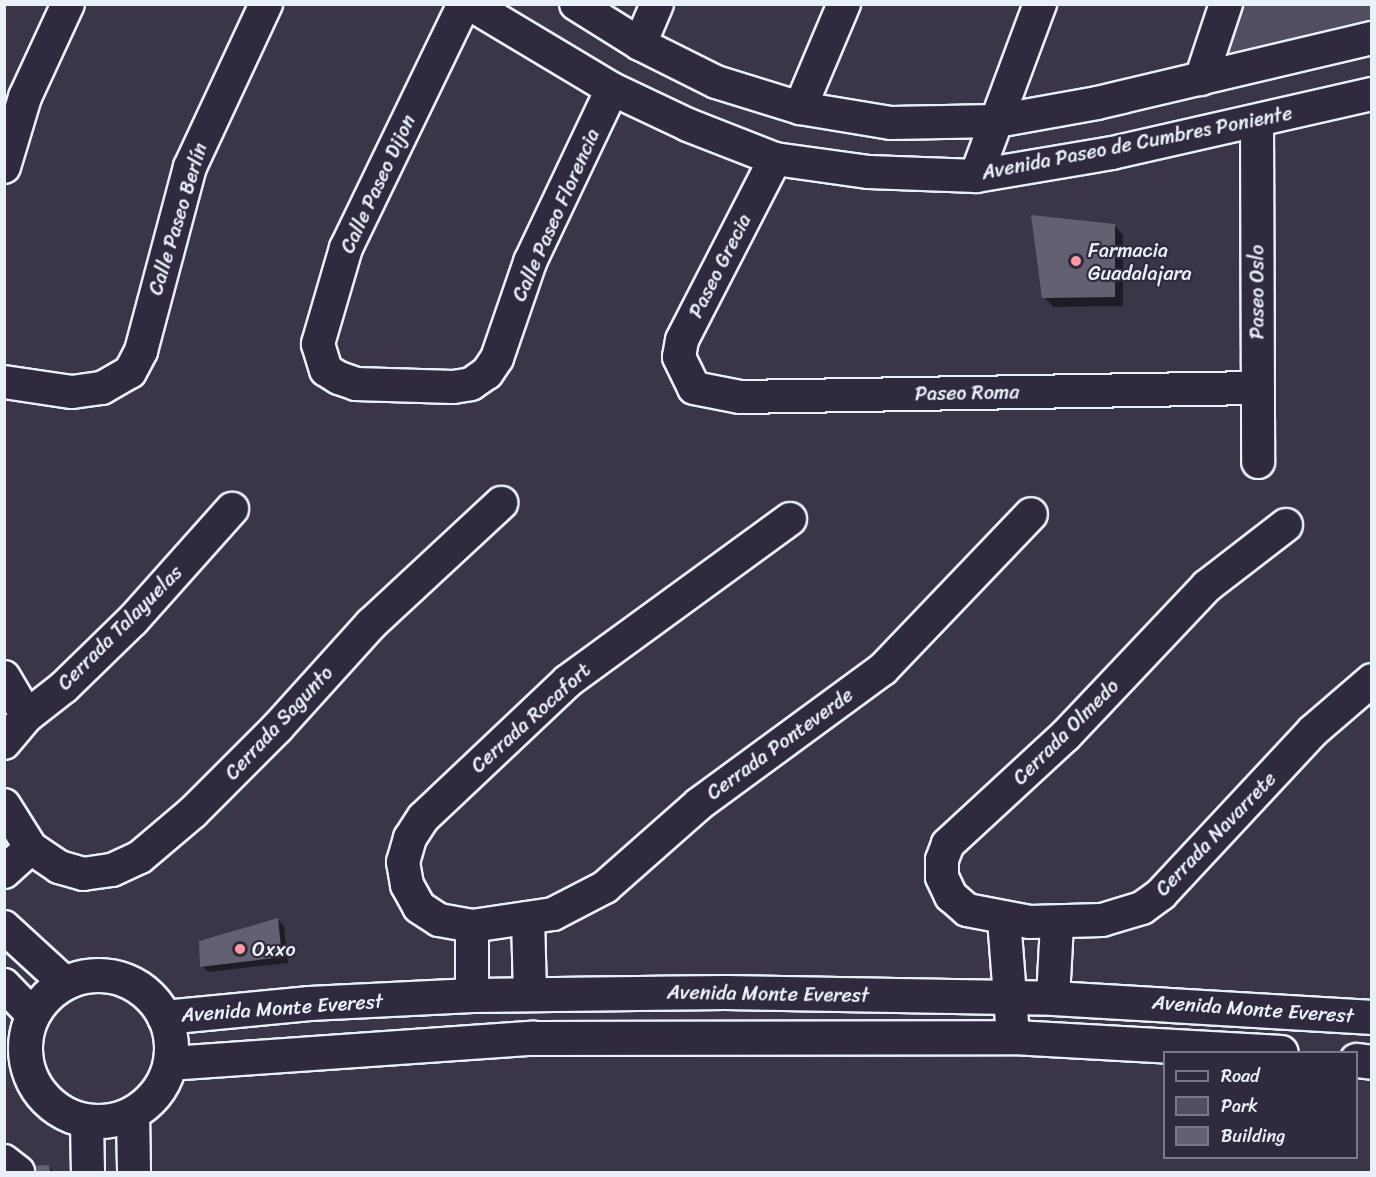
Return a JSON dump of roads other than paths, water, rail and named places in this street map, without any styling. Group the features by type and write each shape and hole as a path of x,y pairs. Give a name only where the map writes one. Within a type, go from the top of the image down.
{"main road":[{"path":"92,974 122,978 147,993 164,1017 171,1039 170,1063 157,1092 133,1113 111,1121 87,1121 63,1113 17,1078 24,1051 21,1022 64,982 92,974"},
{"name":"Avenida Monte Everest","path":"164,1017 309,1003 472,995 725,992 1053,998 1371,1017"},
{"path":"722,1038 725,992"},
{"path":"1236,1048 1244,1008"},
{"name":"Avenida Monte Everest","path":"170,1063 483,1040 1013,1037 1263,1051"}],"street":[{"path":"4,167 25,97 68,4"},
{"name":"Calle Paseo Berlín","path":"4,382 72,392 102,388 130,372 141,351 190,167 266,4"},
{"name":"Calle Paseo Dijon","path":"464,4 346,248 318,345 326,370 356,384 453,387 471,384 487,373"},
{"name":"Avenida Paseo de Cumbres Poniente","path":"470,4 612,89 775,159 869,172 976,176 1257,122 1371,94"},
{"path":"576,4 640,44 716,81 800,108 891,123 997,121 1201,79 1371,39"},
{"path":"640,44 657,4"},
{"path":"800,108 844,4"},
{"path":"976,176 1040,4"},
{"path":"1201,79 1226,4"},
{"name":"Calle Paseo Florencia","path":"487,373 497,358 530,262 612,89"},
{"name":"Paseo Oslo","path":"1257,122 1258,462"},
{"name":"Paseo Grecia","path":"686,376 680,357 682,340 775,159"},
{"name":"Paseo Roma","path":"686,376 694,388 740,397 1256,388"},
{"name":"Cerrada Sagunto","path":"12,819 59,867 83,874 112,870 140,857 193,812 277,729 371,624 501,503"},
{"name":"Cerrada Talayuelas","path":"4,743 27,716 100,654 232,509"},
{"name":"Cerrada Ponteverde","path":"484,925 552,914 605,887 699,804 883,669 1031,514"},
{"name":"Cerrada Rocafort","path":"484,925 439,920 419,907 407,885 404,862 410,838 423,818 568,681 790,519"},
{"name":"Cerrada Olmedo","path":"1030,921 967,910 951,896 942,877 942,860 948,844 1066,735 1207,586 1286,525"},
{"path":"4,677 27,716"},
{"name":"Cerrada Navarrete","path":"1030,921 1120,916 1142,908 1161,894 1313,731 1371,680"},
{"name":"Cerrada Sagunto","path":"4,873 12,819"},
{"path":"528,918 530,993"},
{"path":"1013,1037 1010,997 1030,921"},
{"path":"1030,921 1053,998"},
{"path":"472,995 484,925"},
{"path":"4,927 64,982"},
{"path":"4,985 21,1022"},
{"path":"133,1113 134,1173"},
{"path":"87,1121 88,1173"},
{"path":"4,1161 18,1173"}],"place":[{"name":"Farmacia Guadalajara","path":"1076,261"},
{"name":"Oxxo","path":"240,949"}]}
